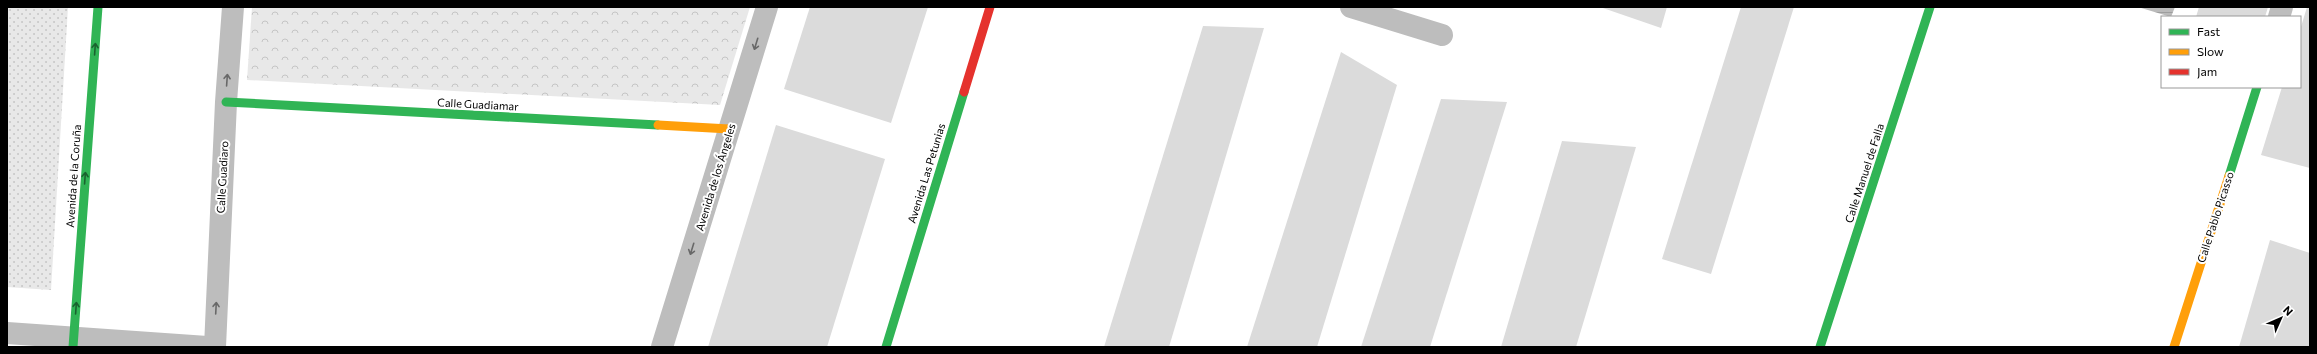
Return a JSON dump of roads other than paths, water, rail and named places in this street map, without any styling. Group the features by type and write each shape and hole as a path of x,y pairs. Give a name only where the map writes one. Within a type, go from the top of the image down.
{"street":[{"name":"Avenida de la Coruña","path":"73,343 98,7"},
{"name":"Calle Guadiaro","path":"215,347 226,102 233,7"},
{"name":"Avenida de los Ángeles","path":"662,347 768,7"},
{"name":"Avenida Las Petunias","path":"886,347 990,7"},
{"path":"1351,7 1442,35"},
{"name":"Calle Manuel de Falla","path":"1820,347 1930,7"},
{"name":"Calle Pablo Picasso","path":"2174,347 2257,88"},
{"name":"Calle Guadiamar","path":"226,102 730,129"},
{"path":"7,333 73,343 207,347"}]}
